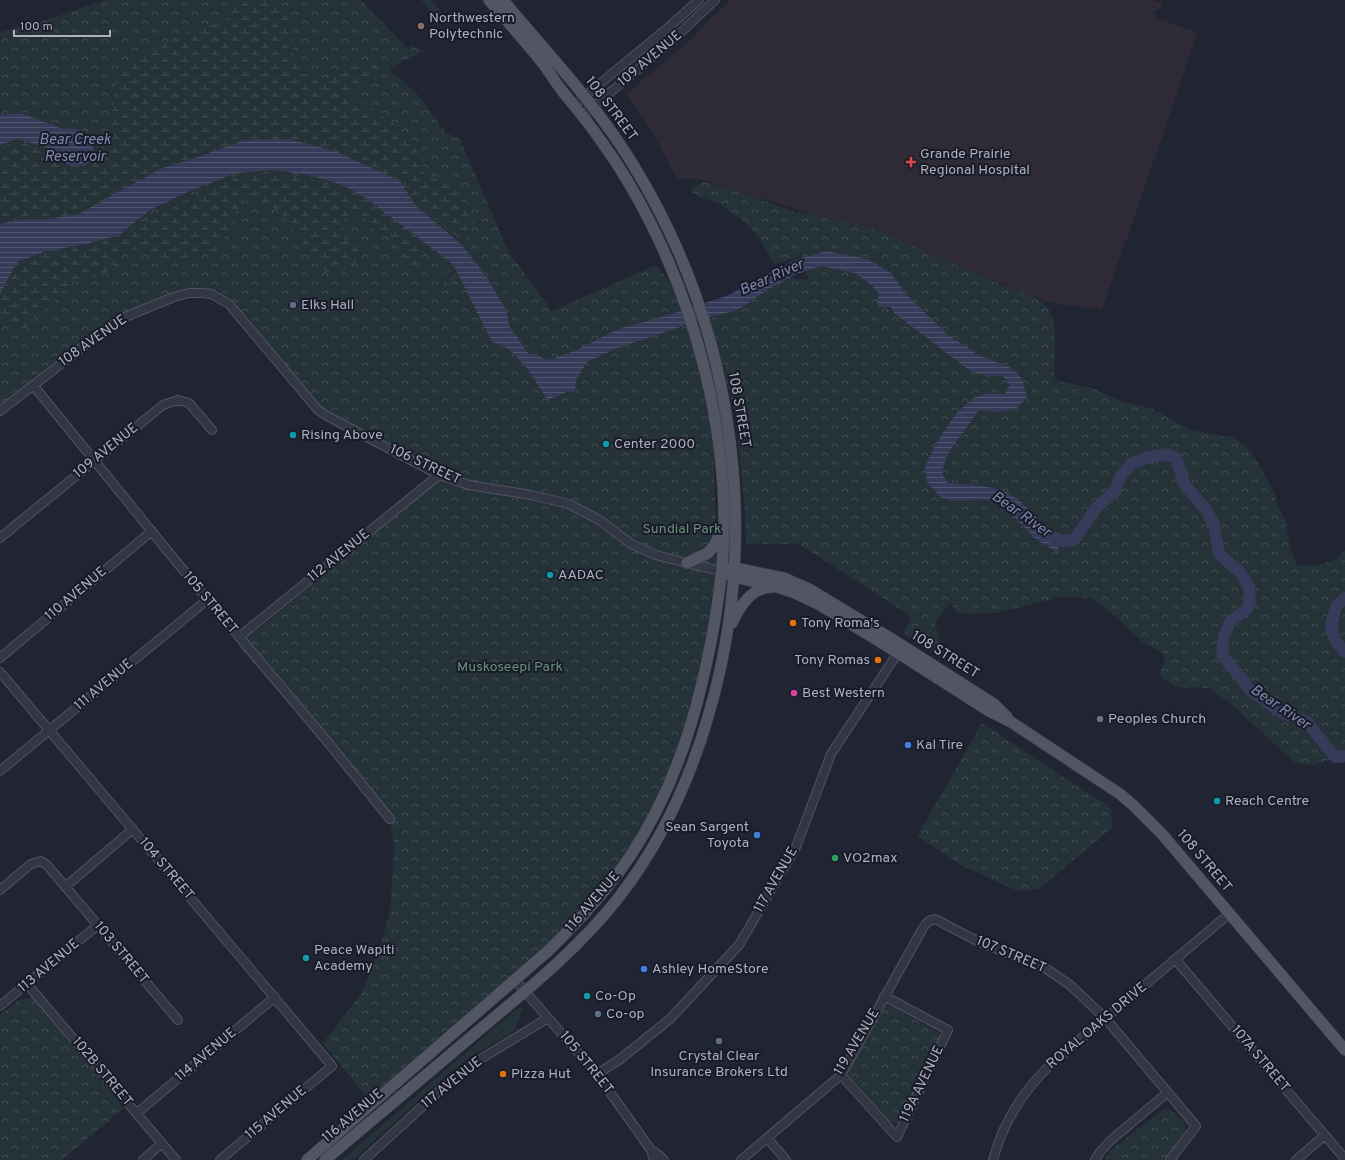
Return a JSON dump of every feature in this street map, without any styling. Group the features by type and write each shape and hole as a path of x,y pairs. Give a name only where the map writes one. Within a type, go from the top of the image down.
{"main road":[{"name":"108 STREET","path":"489,0 542,62 610,153 659,240 682,295 695,335 706,377 718,444 722,483 724,530 720,571"},
{"name":"108 STREET","path":"503,0 593,107 620,145 643,182 674,243 695,291 707,331 724,403 733,463 736,523 735,573"},
{"path":"687,563 708,553 724,530"},
{"path":"720,571 735,573"},
{"name":"116 AVENUE","path":"307,1160 515,980 566,933 601,895 632,854 656,811 679,759 700,694 711,643 720,571"},
{"name":"108 STREET","path":"735,573 795,593 900,649"},
{"name":"108 STREET","path":"735,573 784,578 809,589 900,649 989,711 1011,722 1120,794 1162,834 1345,1050"},
{"name":"116 AVENUE","path":"324,1160 525,991 575,946 604,916 633,878 658,838 678,799 696,755 718,683 728,632 735,573"},
{"path":"728,632 740,608 746,600 758,591 777,587"}],"street":[{"name":"109 AVENUE","path":"574,105 670,26 698,0"},
{"name":"109 AVENUE","path":"582,116 675,38 715,0"},
{"name":"108 AVENUE","path":"0,411 110,326 125,317 174,297 189,293 211,294 220,298"},
{"name":"106 STREET","path":"220,298 229,304 318,410 329,417 439,475 469,485 531,494 569,504 601,521 631,544 656,555 720,571"},
{"name":"105 STREET","path":"33,385 390,819"},
{"name":"109 AVENUE","path":"0,538 162,405 178,400 189,403 212,430"},
{"name":"112 AVENUE","path":"239,637 439,475"},
{"name":"110 AVENUE","path":"0,658 152,531"},
{"name":"111 AVENUE","path":"0,771 208,599"},
{"name":"117 AVENUE","path":"597,1074 619,1060 670,1019 739,945 796,847 831,754 900,649"},
{"name":"104 STREET","path":"0,672 332,1066"},
{"path":"0,890 31,864 41,861 48,865 65,886 133,829"},
{"name":"103 STREET","path":"65,886 178,1020"},
{"name":"ROYAL OAKS DRIVE","path":"993,1160 1004,1128 1014,1108 1029,1087 1052,1062 1106,1019 1229,914"},
{"name":"107 STREET","path":"931,920 935,919 977,942 1045,968 1070,985 1106,1019 1196,1126 1170,1160"},
{"name":"119 AVENUE","path":"741,1160 841,1074 922,928 931,920"},
{"name":"113 AVENUE","path":"0,1006 98,925"},
{"name":"107A STREET","path":"1176,959 1345,1159"},
{"name":"105 STREET","path":"515,980 597,1074 651,1150 654,1160"},
{"name":"102B STREET","path":"27,984 176,1160"},
{"name":"119A AVENUE","path":"841,1074 897,1137 948,1030 884,996"},
{"name":"114 AVENUE","path":"137,1113 275,997"},
{"name":"117 AVENUE","path":"364,1160 455,1077 474,1063 548,1018"},
{"name":"115 AVENUE","path":"220,1160 332,1066"},
{"path":"1095,1160 1110,1141 1167,1093"},
{"path":"1296,1160 1325,1135"},
{"path":"766,1138 786,1160"},
{"path":"143,1160 162,1143"},
{"name":"105 STREET","path":"651,1150 664,1160"}],"shaded area":[{"name":"Grande Prairie Regional Hospital","path":"730,0 1153,0 1162,3 1160,9 1155,11 1157,18 1198,33 1102,310 1047,302 890,239 702,180 676,178 660,146 626,94 688,42"}],"green space":[{"name":"Muskoseepi Park","path":"105,0 361,0 407,48 412,45 418,49 425,50 389,69 419,96 446,133 460,139 508,251 552,311 656,265 671,284 692,341 698,363 711,426 714,460 718,592 677,765 617,874 515,980 368,1099 323,1043 361,994 382,941 390,911 394,847 390,819 238,646 449,472 347,433 330,423 280,370 234,310 201,294 179,299 110,324 0,411 0,32 46,20"},
{"path":"241,0 274,0 290,18 293,53 300,71 313,79 332,81 341,66 361,64 381,69 380,78 364,81 349,94 396,125 419,147 425,176 459,188 475,225 463,241 387,184 284,146 81,223 0,233 0,148 4,149 15,132 60,143 101,160 112,113 117,76 134,58 197,28 225,20"},
{"path":"421,0 431,0 442,13 442,23 439,22"},
{"path":"267,172 298,176 366,195 460,269 450,286 444,284 442,275 448,270 435,258 423,253 416,268 407,265 401,242 381,235 362,216 344,217 343,237 363,249 357,262 330,277 308,250 285,217 265,201 245,197 233,217 238,232 226,234 219,250 158,263 141,249 118,252 112,269 93,278 74,280 23,329 0,320 0,284 17,273 13,257 86,239 130,231 205,190 233,177"},
{"path":"704,182 734,190 795,212 856,224 882,232 1004,286 1027,293 1039,300 1048,308 1054,322 1054,375 1056,380 1095,389 1120,401 1153,409 1190,430 1234,438 1244,445 1256,459 1275,494 1277,505 1286,521 1290,550 1298,566 1318,565 1337,559 1345,550 1345,759 1329,760 1313,765 1295,763 1231,704 1209,688 1174,687 1163,678 1159,672 1165,660 1162,652 1144,643 1110,612 1091,598 1061,597 997,613 957,614 950,602 935,623 946,661 914,641 904,632 910,621 910,616 799,544 746,544 745,511 735,414 722,362 706,310 774,276 809,280 802,256 774,264 758,237 745,223 721,205 694,194 691,188"},
{"path":"982,723 1111,808 1112,828 1039,889 1018,891 961,865 917,836"},
{"path":"32,997 124,1108 62,1160 0,1160 0,1015 19,1000"},
{"path":"889,1005 941,1034 899,1124 888,1122 845,1071 882,1007"},
{"path":"522,1007 523,1009 514,1031 473,1055 447,1075 353,1160 342,1160 516,1009"},
{"path":"1165,1108 1178,1116 1183,1122 1186,1130 1164,1160 1104,1160 1111,1150"}],"water":[{"name":"Bear Creek Reservoir","path":"21,113 60,128 79,129 91,142 96,155 85,166 67,165 55,150 18,139 0,145 0,115"},
{"path":"288,139 335,151 400,181 415,205 462,245 487,278 507,311 509,326 528,353 549,360 577,350 616,330 729,295 797,259 827,251 867,259 891,273 906,294 947,334 977,354 1011,368 1022,379 1027,397 1016,409 1000,412 979,410 947,455 942,473 948,483 975,485 1003,490 1021,502 1043,526 1059,536 1058,553 1036,539 1011,514 995,501 980,499 957,501 941,498 927,482 925,466 936,443 955,415 973,398 987,393 1005,394 1010,384 1001,375 988,377 969,370 894,313 891,307 879,307 877,300 880,295 870,284 855,273 821,266 797,274 767,290 738,310 713,316 615,349 587,362 576,380 575,391 566,392 548,400 518,357 502,345 492,342 453,264 367,199 343,185 308,175 274,170 236,173 192,190 150,210 119,235 82,245 46,251 17,262 0,294 0,224 17,220 49,219 79,214 160,169 244,140"}],"waterway":[{"name":"Bear River","path":"1044,533 1063,541 1074,540 1096,508 1115,491 1120,477 1132,463 1146,458 1167,454 1176,458 1185,485 1207,511 1214,525 1219,554 1240,572 1249,587 1250,602 1247,609 1230,622 1224,636 1222,655 1250,690 1282,713 1307,722 1335,757 1345,756"},
{"name":"Bear River","path":"1345,598 1336,606 1331,627 1336,642 1345,652"}],"place":[{"name":"Northwestern Polytechnic","path":"421,26"},
{"name":"Grande Prairie Regional Hospital","path":"911,162"},
{"name":"Elks Hall","path":"293,305"},
{"name":"Rising Above","path":"293,435"},
{"name":"Center 2000","path":"606,444"},
{"name":"AADAC","path":"550,575"},
{"name":"Tony Roma's","path":"793,623"},
{"name":"Tony Romas","path":"878,660"},
{"name":"Best Western","path":"794,693"},
{"name":"Peoples Church","path":"1100,719"},
{"name":"Kal Tire","path":"908,745"},
{"name":"Reach Centre","path":"1217,801"},
{"name":"Sean Sargent Toyota","path":"757,835"},
{"name":"VO2max","path":"835,858"},
{"name":"Peace Wapiti Academy","path":"306,958"},
{"name":"Ashley HomeStore","path":"644,969"},
{"name":"Co-Op","path":"587,996"},
{"name":"Co-op","path":"598,1014"},
{"name":"Crystal Clear Insurance Brokers Ltd","path":"719,1041"},
{"name":"Pizza Hut","path":"503,1074"}],"park label":[{"name":"Sundial Park","path":"682,529"}]}
